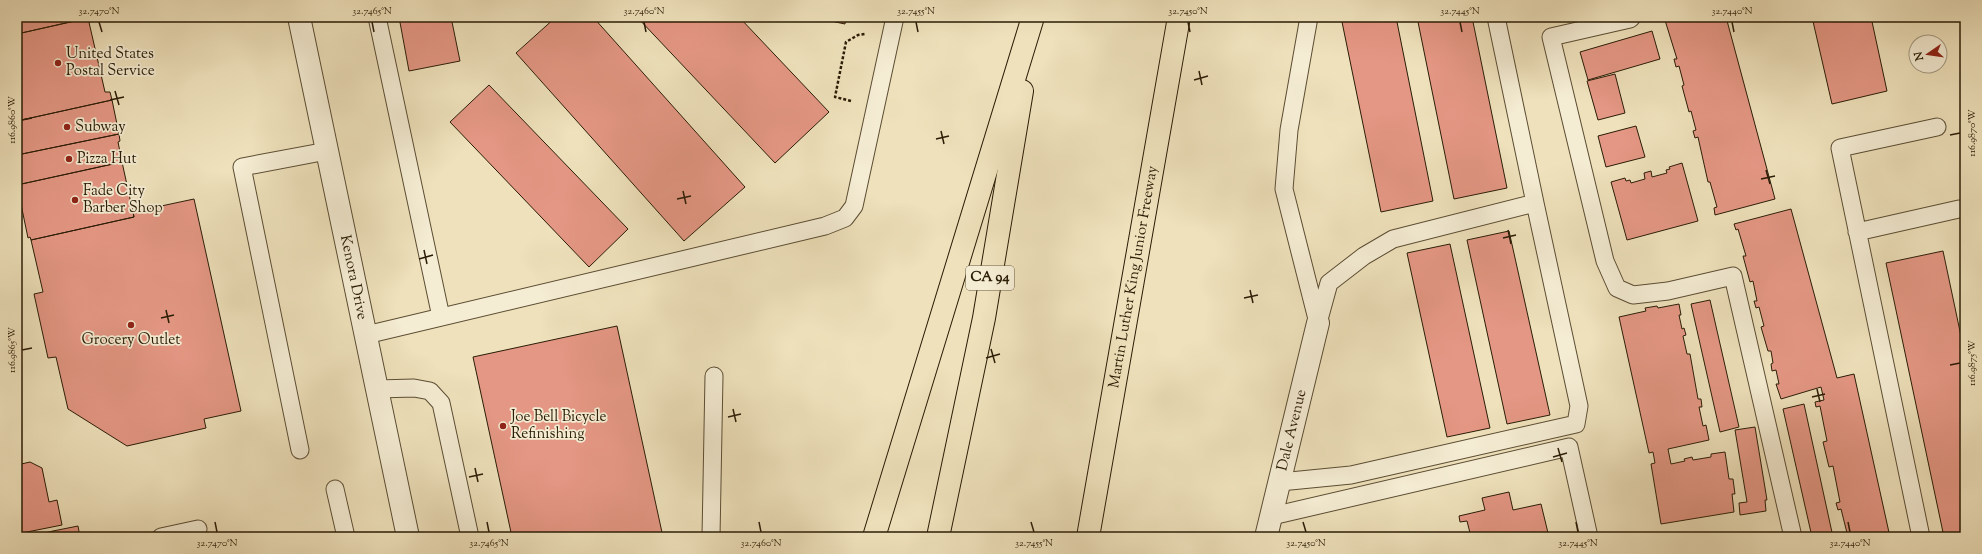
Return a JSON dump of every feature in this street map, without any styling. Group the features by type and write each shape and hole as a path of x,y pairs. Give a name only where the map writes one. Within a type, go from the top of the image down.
{"highway":[{"path":"874,537 1034,17"},
{"name":"CA 94","path":"938,537 984,318 1034,17"},
{"name":"Martin Luther King Junior Freeway","path":"1088,537 1179,17"}],"street":[{"name":"Kenora Drive","path":"298,17 408,537"},
{"name":"Dale Avenue","path":"1266,537 1318,323"}],"lane":[{"path":"377,17 441,317"},
{"path":"366,335 825,226 845,218 854,206 895,17"},
{"path":"1309,17 1289,130 1284,188 1318,323"},
{"path":"1280,482 1351,475 1576,424 1579,406 1496,17"},
{"path":"1632,17 1630,19 1551,37 1605,261 1617,288 1634,295 1668,291 1733,276 1793,537"},
{"path":"1921,537 1840,148 1937,127"},
{"path":"300,450 242,167 327,151"},
{"path":"1318,323 1329,283 1364,256 1393,239 1535,203"},
{"path":"1857,232 1959,209"},
{"path":"711,537 714,376"},
{"path":"377,389 414,388 430,391 441,403 470,537"},
{"path":"1272,516 1569,447 1589,537"},
{"path":"334,489 346,537"},
{"path":"161,537 198,528"}],"path":[{"path":"872,33 858,35 846,42 835,97 875,107"}],"building":[{"path":"17,17 112,17 89,22 88,18 17,34"},
{"path":"399,17 451,17 460,61 409,71"},
{"path":"556,17 593,17 745,187 684,241 516,53"},
{"path":"637,17 739,17 829,112 775,163"},
{"path":"812,17 846,17 845,24"},
{"path":"1341,17 1396,17 1433,201 1381,212"},
{"path":"1417,17 1472,17 1507,188 1454,199"},
{"path":"1664,17 1726,17 1775,199 1715,215 1714,208 1717,207 1710,182 1708,182 1698,137 1695,138 1693,131 1696,130 1691,111 1689,112 1682,86 1684,85 1679,66 1676,67 1674,59 1677,59"},
{"path":"1812,17 1871,17 1887,91 1832,104"},
{"name":"United States Postal Service","path":"88,18 105,92 110,92 112,100 17,121 17,34"},
{"path":"1652,31 1660,59 1588,80 1580,52"},
{"path":"1615,74 1625,113 1598,120 1587,81"},
{"path":"489,85 628,229 589,267 450,122"},
{"name":"Subway","path":"112,100 119,134 17,155 17,121"},
{"path":"1636,126 1645,157 1606,167 1598,136"},
{"name":"Pizza Hut","path":"119,134 120,141 118,142 122,162 17,185 17,155"},
{"name":"Fade City Barber Shop","path":"122,162 134,217 31,240 30,237 28,238 17,185"},
{"path":"1682,163 1698,221 1627,240 1611,182 1625,178 1626,181 1630,180 1631,183 1645,179 1644,173 1651,171 1652,177 1667,173 1666,170 1670,169 1669,167"},
{"name":"Grocery Outlet","path":"194,199 241,411 204,419 206,428 127,446 68,409 56,357 48,358 34,294 43,292 31,240 134,217 133,212"},
{"path":"1791,209 1837,378 1854,374 1890,537 1848,537 1841,509 1838,510 1836,503 1840,502 1833,466 1829,467 1823,442 1827,441 1820,406 1816,407 1815,402 1824,400 1821,387 1781,399 1776,384 1779,384 1776,370 1772,371 1771,364 1773,363 1771,351 1768,351 1761,327 1764,326 1759,307 1756,308 1754,301 1757,301 1753,281 1750,282 1743,256 1746,256 1738,229 1736,230 1734,224"},
{"path":"1509,231 1550,415 1507,424 1467,240"},
{"path":"1450,244 1490,428 1447,437 1407,253"},
{"path":"1943,251 1965,355 1965,537 1944,537 1886,263"},
{"path":"1710,300 1739,427 1720,432 1691,304"},
{"path":"1679,304 1681,315 1679,315 1682,329 1684,328 1686,335 1683,336 1687,354 1690,354 1698,399 1701,399 1702,407 1699,407 1703,426 1706,425 1709,440 1668,449 1671,464 1685,461 1684,459 1692,457 1693,460 1711,457 1711,454 1725,452 1729,479 1733,479 1735,494 1732,494 1734,512 1661,524 1651,464 1655,463 1653,452 1649,453 1619,317 1646,311 1645,308 1657,306 1658,308"},
{"path":"617,326 663,537 512,537 473,357"},
{"path":"1804,404 1833,537 1812,537 1783,409"},
{"path":"1755,427 1767,500 1765,500 1766,511 1740,515 1739,503 1747,502 1735,430"},
{"path":"30,462 42,468 49,502 57,500 62,525 17,534 17,465"},
{"path":"1509,492 1513,510 1541,504 1549,537 1471,537 1467,521 1460,522 1459,516 1485,510 1482,498"},
{"path":"78,526 80,537 54,537 53,531"},
{"path":"53,531 54,537 28,537"}],"place":[{"name":"United States Postal Service","path":"58,63"},
{"name":"Subway","path":"67,127"},
{"name":"Pizza Hut","path":"69,159"},
{"name":"Fade City Barber Shop","path":"75,200"},
{"name":"Grocery Outlet","path":"131,325"},
{"name":"Joe Bell Bicycle Refinishing","path":"503,426"}]}
